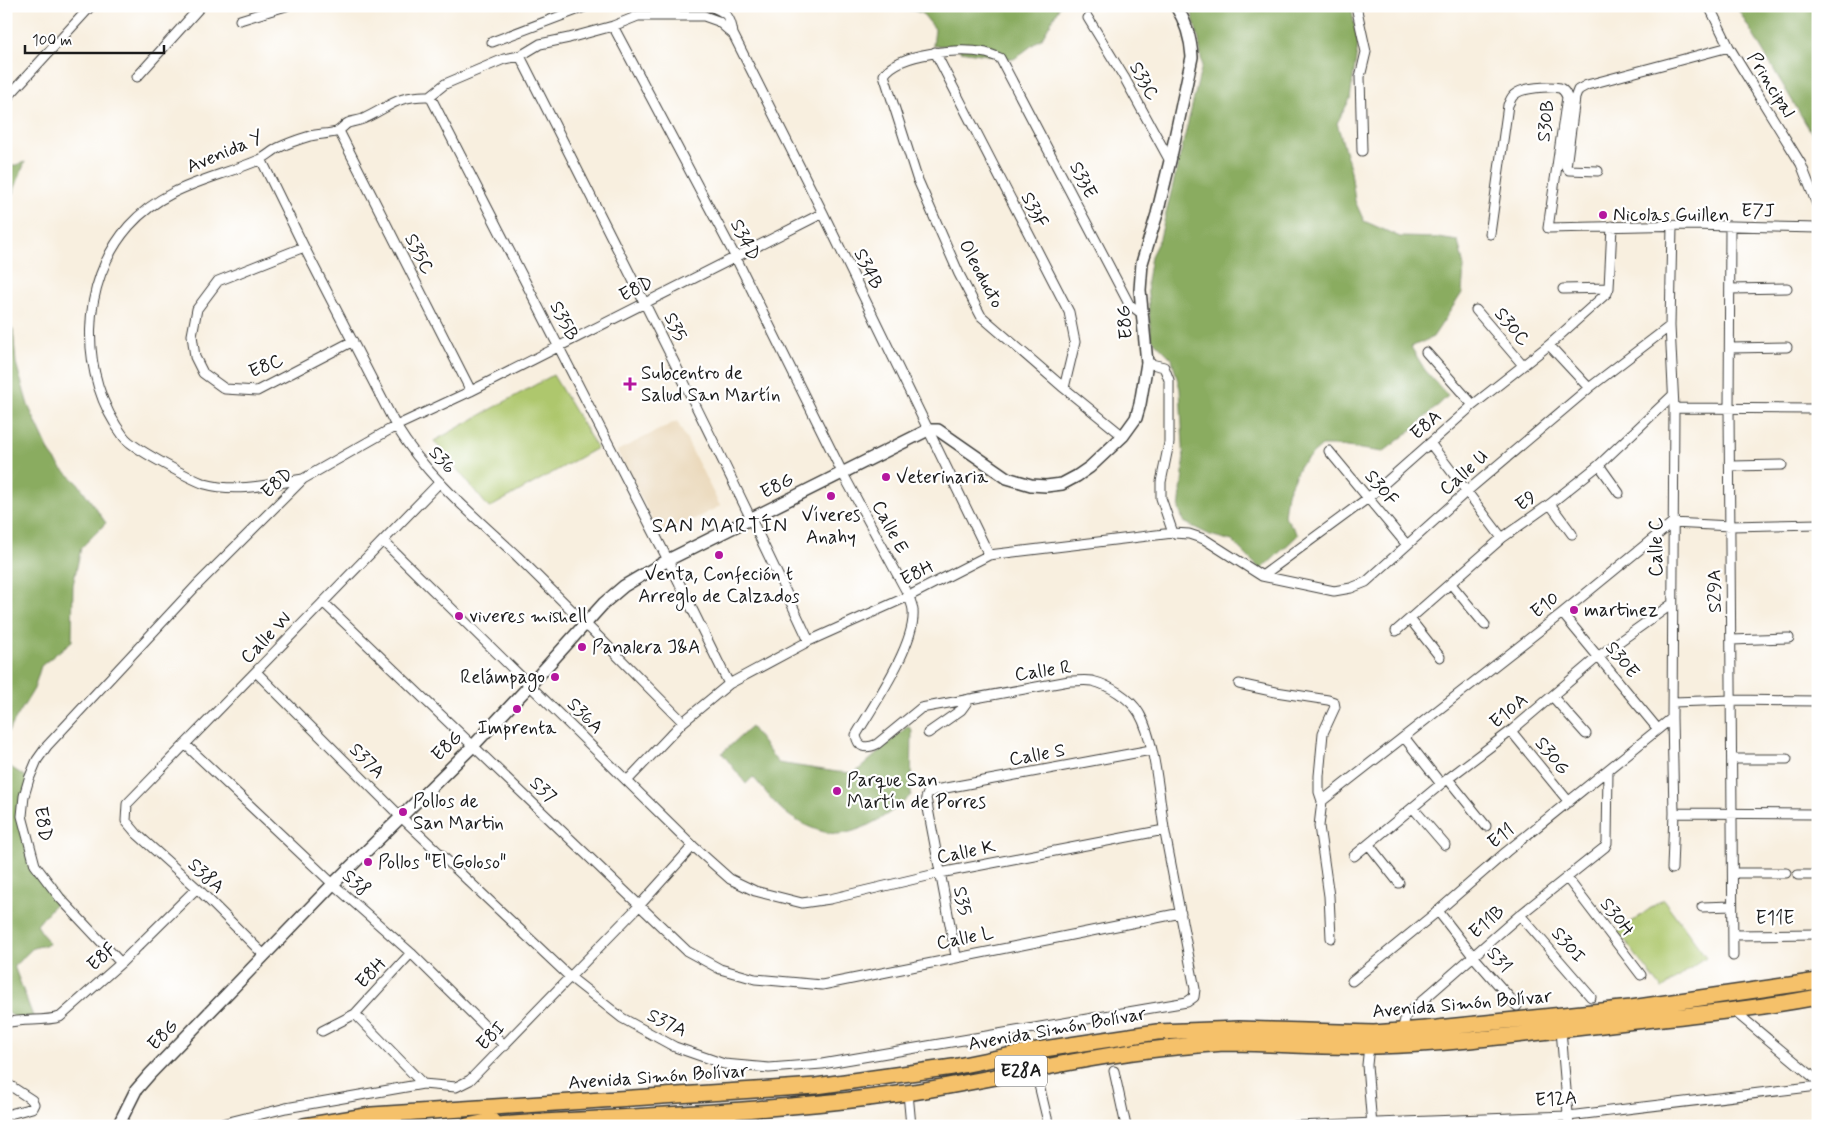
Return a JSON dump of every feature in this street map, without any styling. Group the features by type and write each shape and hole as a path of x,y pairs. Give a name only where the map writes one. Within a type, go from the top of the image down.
{"highway":[{"name":"Avenida Simón Bolívar","path":"304,1126 372,1114 816,1086 953,1067 1037,1050 1157,1032 1239,1029 1291,1029 1374,1033 1402,1031 1631,1008 1818,980"},
{"name":"Avenida Simón Bolívar","path":"482,1126 704,1120 908,1093 986,1079 1052,1064 1166,1048 1224,1043 1369,1046 1495,1037 1733,1010 1818,997"},
{"path":"467,1126 492,1121 495,1118 492,1107"}],"street":[{"path":"6,100 91,6"},
{"path":"137,77 201,6"},
{"path":"240,20 286,6"},
{"path":"492,42 587,6"},
{"name":"S34B","path":"710,6 724,12 732,23 733,34 989,555"},
{"name":"E8G","path":"118,1126 136,1090 150,1074 333,884 474,745 585,623 624,586 668,560 928,430 938,430 1007,478 1025,484 1046,486 1062,484 1077,476 1090,467 1123,436 1136,418 1147,363 1140,276 1142,263 1170,162 1192,57 1188,33 1176,6"},
{"path":"1356,6 1366,52 1360,76 1362,151"},
{"name":"Principal","path":"1709,6 1729,48 1801,164 1818,207"},
{"name":"Avenida Y","path":"303,479 233,488 205,484 165,464 125,438 107,409 93,370 89,331 96,286 112,249 130,226 154,203 196,181 261,159 279,147 311,136 338,131 346,124 362,119 394,102 413,96 430,96 445,84 504,59 520,56 540,44 613,26 638,16 704,16 718,21 733,34"},
{"name":"S33C","path":"1088,18 1124,77 1170,162"},
{"name":"S34D","path":"613,26 736,258 842,472"},
{"path":"1598,171 1569,170 1566,167 1578,90 1587,85 1729,48"},
{"name":"S33E","path":"935,52 986,53 1000,58 1128,304 1142,313"},
{"name":"Oleoducto","path":"935,52 898,62 889,67 884,75 918,178 959,274 981,316 1123,436"},
{"name":"S33F","path":"935,52 1069,312 1075,342 1064,388"},
{"name":"S35","path":"520,56 645,302 752,519 809,641"},
{"name":"S30B","path":"1490,234 1508,106 1512,96 1521,90 1534,88 1560,88 1565,91 1567,97 1548,228"},
{"name":"S35B","path":"430,96 668,560 729,684"},
{"name":"S35C","path":"338,131 471,391"},
{"name":"S36","path":"261,159 396,426 411,450 440,482 585,623 683,722"},
{"name":"E8D","path":"121,963 60,898 34,865 22,816 24,796 37,760 47,746 196,586 303,479 396,426 471,391 822,213"},
{"path":"1563,289 1608,291 1612,226"},
{"name":"E7J","path":"1548,228 1612,226 1818,228"},
{"name":"Calle C","path":"1672,226 1670,326 1674,408 1672,523 1674,813 1672,869"},
{"name":"S29A","path":"1730,226 1729,408 1731,466 1733,956"},
{"name":"E8C","path":"304,247 218,281 197,309 192,335 195,357 203,374 225,390 257,391 353,341"},
{"path":"1730,289 1787,288"},
{"name":"E8A","path":"1262,576 1368,498 1473,405 1549,345 1608,291"},
{"name":"S30C","path":"1476,310 1523,365"},
{"name":"Calle U","path":"1262,576 1334,592 1366,582 1466,492 1589,388 1670,326"},
{"path":"1549,345 1589,388"},
{"path":"1730,348 1787,347"},
{"path":"1426,352 1473,405"},
{"path":"1147,363 1164,367 1169,380 1169,444 1161,482 1161,498 1173,533"},
{"name":"E9","path":"1396,631 1502,538 1550,504 1599,465 1673,395"},
{"path":"1674,408 1818,409"},
{"path":"1430,443 1502,538"},
{"name":"S30F","path":"1329,451 1407,545"},
{"path":"1599,465 1619,493"},
{"path":"1731,466 1782,465"},
{"name":"Calle E","path":"842,472 909,596"},
{"name":"Calle W","path":"126,821 127,804 440,482"},
{"path":"1550,504 1572,534"},
{"path":"1672,523 1731,526 1818,524"},
{"name":"E10","path":"1322,801 1562,613 1672,523"},
{"name":"E8H","path":"627,781 683,722 729,684 809,641 909,596 989,555 1173,533 1188,534 1204,539 1262,576"},
{"name":"S36A","path":"383,541 693,846 730,878 755,891 776,897"},
{"path":"1451,584 1485,625"},
{"name":"Calle R","path":"909,596 913,611 912,630 890,678 856,735 860,746 870,748 922,708 1069,681 1092,681 1115,690 1139,712 1146,729 1196,989 1194,997"},
{"name":"S37","path":"323,602 687,951 720,969 755,979"},
{"name":"E10A","path":"1354,856 1444,782 1511,731 1599,656 1672,604"},
{"name":"S30E","path":"1562,613 1657,728"},
{"path":"1410,619 1440,657"},
{"path":"1732,640 1790,638"},
{"name":"S37A","path":"256,672 400,816 570,977 622,1018 675,1047 724,1064 769,1068 822,1064 1187,1002 1194,997"},
{"path":"1239,684 1334,702 1335,707 1323,733 1318,776 1319,792 1322,801 1319,826 1329,896 1331,938"},
{"path":"1552,696 1586,734"},
{"path":"928,733 960,710 969,700"},
{"path":"1673,702 1732,700 1818,701"},
{"name":"E11","path":"1352,981 1438,911 1491,864 1657,728 1672,718"},
{"name":"S30G","path":"1511,731 1569,802"},
{"path":"1404,737 1486,826"},
{"name":"S38","path":"185,744 333,884 411,953 505,1046"},
{"name":"Calle S","path":"928,793 935,790 1151,750"},
{"path":"1732,760 1787,758"},
{"name":"E11B","path":"1402,1031 1406,1015 1520,915 1605,847 1607,843 1608,770"},
{"name":"S35","path":"928,793 926,798 956,956"},
{"path":"1413,808 1445,846"},
{"path":"1674,813 1818,814"},
{"name":"S38A","path":"126,821 137,834 197,888 264,955"},
{"name":"Calle K","path":"776,897 802,903 830,899 940,873 1164,830"},
{"path":"1369,845 1399,883"},
{"name":"E8I","path":"253,1121 286,1108 423,1084 456,1087 470,1080 639,906 693,846"},
{"path":"1733,873 1786,872"},
{"path":"1798,876 1818,875"},
{"name":"S30H","path":"1567,878 1641,975"},
{"name":"E8F","path":"11,1021 50,1020 60,1017 121,963 197,888"},
{"path":"1702,906 1732,906"},
{"name":"S31","path":"1438,911 1473,956 1517,1006"},
{"name":"Calle L","path":"755,979 822,984 1181,913"},
{"name":"S30I","path":"1520,915 1591,997"},
{"name":"E11E","path":"1733,934 1818,934"},
{"name":"E8H","path":"322,1032 354,1014 411,953"},
{"path":"1733,1010 1818,1081"},
{"path":"6,1012 11,1021"},
{"path":"354,1014 423,1084"},
{"path":"1561,1030 1569,1126"},
{"path":"1369,1046 1368,1065 1372,1125"},
{"path":"1114,1071 1126,1126"},
{"path":"6,1083 32,1100 34,1104 32,1108 6,1115"},
{"path":"1039,1085 1049,1126"},
{"name":"E12A","path":"1295,1126 1372,1125 1568,1116 1818,1086"},
{"path":"908,1093 911,1126"},
{"path":"214,1126 253,1121"}],"shaded area":[{"path":"677,421 720,506 661,536 617,451"}],"green space":[{"path":"892,6 1060,6 1042,38 1014,59 960,51 958,45 933,46 935,29 922,13 912,10 890,9"},
{"path":"1190,6 1351,6 1358,45 1350,99 1337,123 1351,171 1355,201 1364,221 1400,237 1438,238 1458,241 1464,267 1462,293 1433,337 1411,347 1425,370 1448,396 1414,428 1383,452 1339,446 1322,446 1300,465 1287,493 1284,515 1298,535 1261,570 1232,541 1210,535 1184,522 1179,510 1184,464 1180,389 1172,359 1151,338 1147,281 1151,256 1160,238 1202,65 1199,41"},
{"path":"1736,6 1818,6 1818,144"},
{"path":"25,162 6,211 6,168"},
{"path":"6,329 13,329 16,363 28,405 50,453 62,469 78,483 106,523 81,548 73,585 72,641 41,666 34,689 6,735"},
{"path":"553,375 597,448 489,508 434,441"},
{"path":"908,726 912,730 911,795 896,808 867,826 846,833 824,832 792,818 778,806 753,777 746,784 722,753 751,727 778,763 855,773"},
{"path":"6,764 29,779 22,816 35,865 60,898 37,925 49,944 33,948 14,966 34,1019 15,1018 6,1010"},
{"path":"1663,899 1706,957 1662,989 1618,932"}],"place":[{"name":"Nicolas Guillen","path":"1603,215"},
{"name":"Subcentro de Salud San Martín","path":"630,384"},
{"name":"Veterinaria","path":"886,477"},
{"name":"Víveres Anahy","path":"831,496"},
{"name":"Venta, Confeción t Arreglo de Calzados","path":"719,555"},
{"name":"martinez","path":"1574,610"},
{"name":"viveres mishell","path":"459,616"},
{"name":"Panalera J&A","path":"582,647"},
{"name":"Relámpago","path":"555,677"},
{"name":"Imprenta","path":"517,709"},
{"name":"Parque San Martín de Porres","path":"837,791"},
{"name":"Pollos de San Martin","path":"403,812"},
{"name":"Pollos \"El Goloso\"","path":"368,862"}],"district":[{"name":"SAN MARTÍN","path":"720,526"}]}
